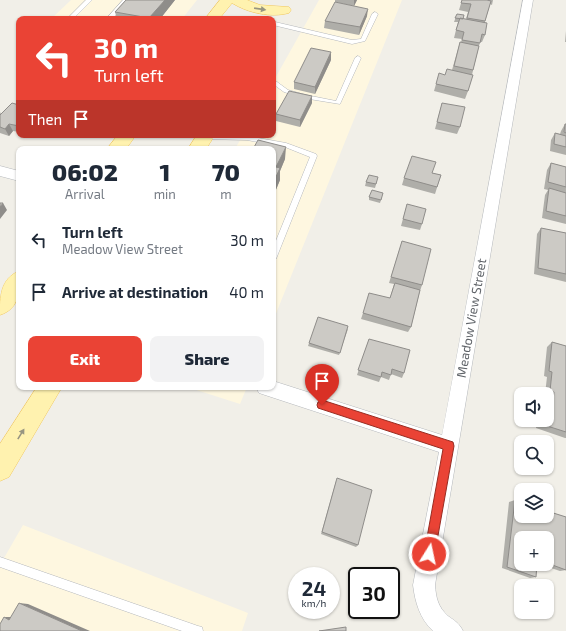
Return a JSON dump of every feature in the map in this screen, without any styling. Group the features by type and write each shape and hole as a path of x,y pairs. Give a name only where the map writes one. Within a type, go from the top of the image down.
{"main road":[{"path":"214,16 227,0"},
{"path":"237,0 245,5 261,10 287,5"},
{"path":"276,23 287,5"},
{"path":"0,306 16,284"},
{"path":"0,468 48,390"}],"street":[{"name":"Meadow View Street","path":"452,631 439,624 429,611 425,599 424,585 528,0"},
{"path":"0,171 16,175"},
{"path":"274,390 449,446"}],"lane":[{"path":"73,16 89,0"},
{"path":"111,16 126,0"},
{"path":"276,26 357,42 363,40 375,14"},
{"path":"276,83 286,91 305,97 338,103 358,58"},
{"path":"203,140 247,138 286,145 314,156 276,250"},
{"path":"0,562 198,631"}],"shaded area":[{"path":"71,0 197,0 184,16 54,16"},
{"path":"319,0 402,0 276,314 276,146 237,146 241,138 276,138 276,77"},
{"path":"196,390 246,390 240,404"},
{"path":"23,525 248,613 242,631 0,631 0,565"}],"building":[{"path":"126,0 165,0 151,16 138,16 115,12"},
{"path":"462,0 491,1 485,21 467,18 471,4 461,3"},
{"path":"335,2 368,9 360,27 325,21"},
{"path":"457,14 464,15 463,19 455,18"},
{"path":"460,18 487,23 485,35 482,34 480,43 462,40 464,32 456,30"},
{"path":"460,42 479,46 473,70 454,66"},
{"path":"311,48 331,52 315,87 294,82"},
{"path":"447,69 473,75 468,91 436,84 439,73 445,75"},
{"path":"289,91 312,96 300,120 276,114"},
{"path":"12,103 16,104 16,125 9,124 5,129 0,127 0,115"},
{"path":"442,103 465,107 460,127 437,122"},
{"path":"566,124 566,133 564,132"},
{"path":"555,133 566,136 566,147 554,144"},
{"path":"258,140 286,147 276,167 276,146 255,146"},
{"path":"412,156 436,162 432,173 441,175 437,187 404,178"},
{"path":"551,163 566,167 566,187 548,182"},
{"path":"276,167 280,168 276,177"},
{"path":"369,175 378,177 376,184 366,182"},
{"path":"549,188 566,193 566,216 546,211"},
{"path":"372,190 383,193 381,200 369,197"},
{"path":"407,204 426,209 422,224 403,219"},
{"path":"541,228 566,233 566,274 538,268"},
{"path":"402,241 431,249 422,285 391,277"},
{"path":"395,283 420,290 411,327 363,313 369,293 390,298"},
{"path":"318,317 348,326 340,353 309,343"},
{"path":"369,339 410,350 404,373 392,369 391,375 382,372 381,377 358,370"},
{"path":"552,342 566,346 566,432 550,427 554,427 554,387 550,387 552,372 549,371"},
{"path":"337,478 372,490 358,545 322,532"},
{"path":"514,508 514,523 554,523 554,513 566,517 566,570 554,566 554,531 514,531 514,569 507,567"},
{"path":"519,571 536,571 536,577"},
{"path":"19,603 82,631 0,631 0,624 4,617 9,620"},
{"path":"346,627 346,631 319,631"}],"route":[{"path":"322,405 449,446 429,554"}]}
